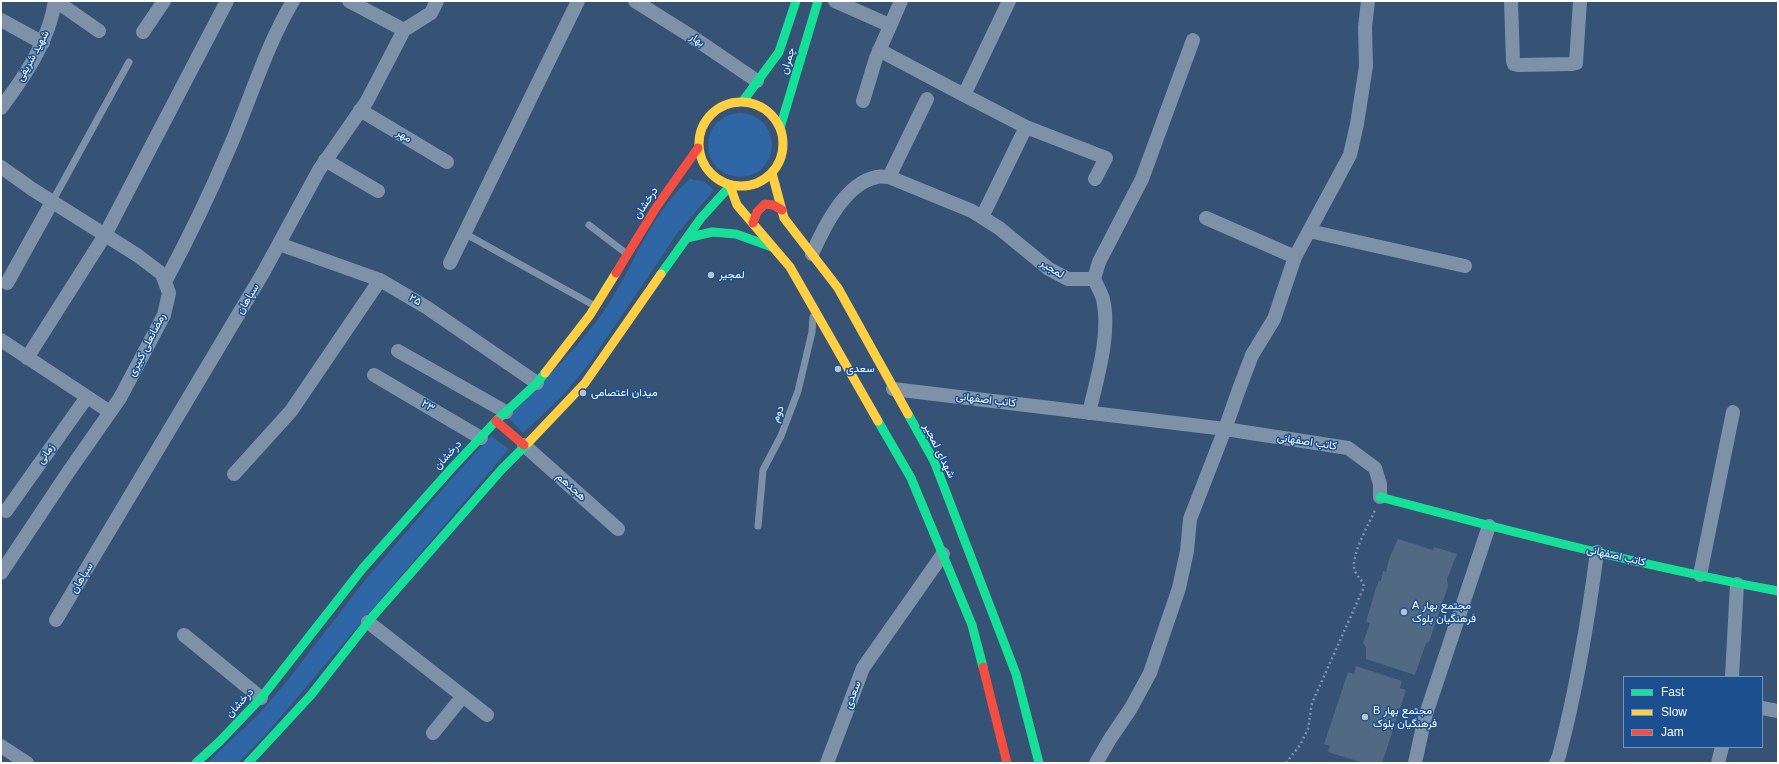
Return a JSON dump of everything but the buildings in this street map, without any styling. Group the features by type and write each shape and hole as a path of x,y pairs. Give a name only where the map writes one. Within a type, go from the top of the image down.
{"main road":[{"name":"چمران","path":"743,101 780,52 796,1"},
{"name":"چمران","path":"780,128 818,1"},
{"path":"743,101 765,109 774,117 780,128 783,139 782,152 778,163 772,173 753,185 741,187 730,186 718,180 708,172 701,161 698,148 699,134 705,120 715,110 728,103 743,101"},
{"name":"درخشان","path":"196,763 220,741 261,698 363,568 481,438 537,383 595,306 657,206 698,148"},
{"name":"شهدای لمجیر","path":"772,173 784,218 838,288 934,461 1016,674 1039,763"},
{"path":"730,186 737,205 790,268 912,478 972,625 1007,763"},
{"path":"248,763 311,695 368,622 524,445 585,383 701,218 730,186"},
{"path":"753,223 756,213 765,204 773,205 782,210"},
{"path":"687,238 712,232 736,234 774,248"},
{"path":"501,417 524,445"},
{"name":"کاتب اصفهانی","path":"1380,497 1489,526 1597,552 1737,584 1778,591"}],"street":[{"path":"56,1 99,32"},
{"name":"شهید شریفی","path":"1,108 43,43 53,17 56,1"},
{"path":"143,32 164,1"},
{"path":"27,358 105,234 227,1"},
{"path":"165,282 187,241 228,151 279,25 293,1"},
{"path":"349,1 404,30 431,13 437,1"},
{"path":"450,263 578,1"},
{"name":"بهار","path":"635,1 697,40 757,81"},
{"path":"835,1 889,25"},
{"path":"863,101 879,50 901,1"},
{"path":"964,94 1009,1"},
{"path":"1096,763 1131,708 1153,666 1179,588 1187,551 1190,519 1252,355 1274,319 1295,257 1350,155 1357,124 1366,66 1365,28 1368,1"},
{"path":"1511,1 1514,64 1518,65 1576,63 1580,1"},
{"path":"1,20 43,43"},
{"name":"سپاهان","path":"56,620 264,273 278,244 325,160 367,100 404,30"},
{"path":"1089,413 1101,357 1106,320 1103,298 1094,279 1099,262 1142,179 1193,40"},
{"path":"879,50 1026,127 1106,158 1095,179"},
{"path":"812,254 820,236 837,207 847,195 860,184 877,177 889,177 927,99"},
{"name":"مهر","path":"360,110 447,162"},
{"path":"982,217 1026,127"},
{"path":"325,160 378,191"},
{"path":"1,167 52,202 138,255 162,274 165,282"},
{"name":"لمجیر","path":"889,177 972,210 999,228 1049,269 1068,279 1094,279"},
{"path":"7,283 52,202"},
{"path":"1206,218 1295,257"},
{"path":"1309,231 1464,266"},
{"name":"۲۵","path":"278,244 380,280 426,307 537,383"},
{"path":"234,474 291,411 380,280"},
{"name":"رمضانعلی کبیری","path":"1,573 68,471 120,398 164,315 169,292 165,282"},
{"path":"1,340 110,412"},
{"path":"398,351 501,417"},
{"name":"۲۳","path":"374,375 481,438"},
{"name":"کاتب اصفهانی","path":"893,389 1225,429 1348,448 1375,468 1380,484 1380,497"},
{"name":"زمانی","path":"6,511 87,397"},
{"path":"1700,575 1733,412"},
{"name":"هجدهم","path":"524,445 618,529"},
{"path":"1415,763 1425,717 1489,526"},
{"path":"1556,763 1571,711 1580,669 1597,552"},
{"name":"سعدی","path":"827,763 863,668 943,554"},
{"path":"1732,676 1737,584"},
{"path":"368,622 487,715"},
{"path":"184,635 261,698"},
{"path":"433,733 463,696"},
{"path":"1763,708 1778,711"},
{"path":"1,746 27,763"},
{"path":"1718,763 1722,748"}],"lane":[{"path":"52,202 130,62"},
{"path":"589,225 627,254"},
{"path":"464,233 595,306"},
{"name":"دوم","path":"758,526 763,470 781,436 798,391 812,332 813,307"}],"path":[{"path":"1286,763 1300,745 1308,729 1312,702 1364,587 1362,580 1355,571 1354,558 1380,497"}],"shaded area":[{"path":"740,113 752,115 763,122 770,133 772,145 770,157 763,168 752,175 740,177 728,175 717,168 710,157 708,145 710,133 717,122 728,115"},
{"path":"690,179 705,182 714,190 676,235 589,364 559,399 523,433 508,417 572,351 595,323 616,292 644,240 665,206"},
{"path":"491,436 509,449 266,734 238,763 207,763 258,715 288,680 362,584 447,484"}],"traffic: fast":[{"path":"743,101 779,52 796,1"},
{"path":"780,128 818,1"},
{"path":"661,274 701,218 730,186"},
{"path":"687,238 712,232 736,234 772,247"},
{"path":"196,763 220,741 261,698 363,568 451,469 496,421 537,383 545,373"},
{"path":"908,414 934,461 1016,674 1039,763"},
{"path":"878,421 911,478 972,625 983,667"},
{"path":"248,763 311,695 373,616 502,469 528,443"},
{"path":"1380,497 1628,560 1778,591"}],"traffic: slow":[{"path":"733,102 749,102 765,109 776,120 783,136 783,144 783,152 780,160 771,174 765,179 749,186 733,186 717,179 706,168 699,152 699,136 706,120 717,109 733,102"},
{"path":"772,173 784,218 838,288 908,414"},
{"path":"730,186 737,205 790,267 878,421"},
{"path":"545,373 590,315 616,273"},
{"path":"528,443 585,383 661,274"}],"traffic: jam":[{"path":"616,273 657,206 698,148"},
{"path":"753,223 757,212 765,204 773,205 782,210"},
{"path":"496,421 524,445"},
{"path":"983,667 1007,763"}],"place":[{"name":"لمجیر","path":"711,275"},
{"name":"سعدی","path":"838,369"},
{"name":"میدان اعتصامی","path":"583,393"},
{"name":"A مجتمع بهار فرهنگیان بلوک","path":"1404,612"},
{"name":"B مجتمع بهار فرهنگیان بلوک","path":"1365,717"}]}
